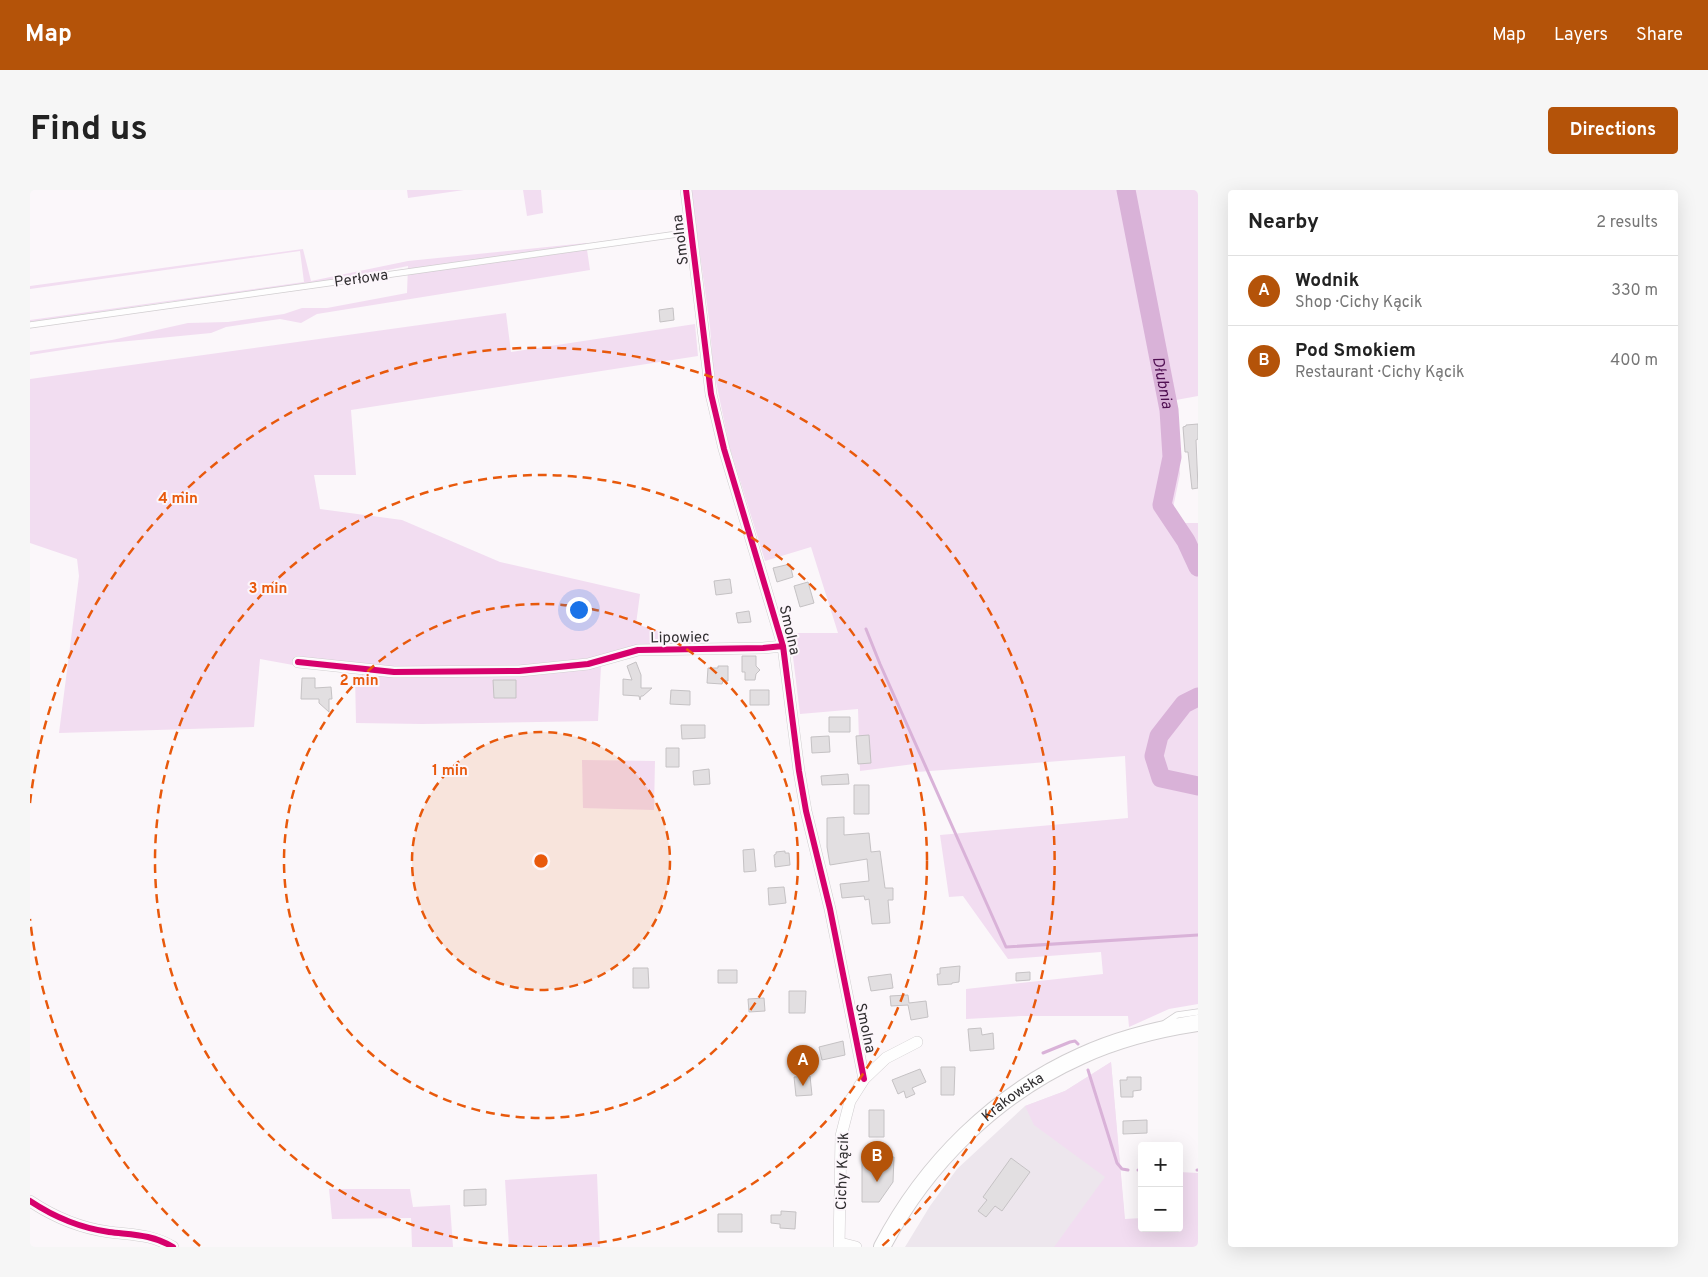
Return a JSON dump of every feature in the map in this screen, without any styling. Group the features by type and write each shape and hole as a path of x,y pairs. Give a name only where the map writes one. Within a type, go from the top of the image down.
{"main road":[{"name":"Krakowska","path":"882,1247 907,1205 936,1166 971,1130 1006,1100 1048,1073 1106,1045 1151,1032 1198,1022"}],"street":[{"name":"Smolna","path":"686,190 711,394 724,449 783,646 803,795 818,866 830,908 864,1078"},
{"name":"Lipowiec","path":"298,662 394,672 520,671 588,664 638,650 783,646"},
{"name":"Cichy Kącik","path":"856,1247 840,1245 841,1136 850,1101 864,1078 886,1058 916,1042"},
{"path":"30,1201 68,1222 109,1232 137,1234 165,1242 173,1247"}],"lane":[{"name":"Perłowa","path":"30,325 692,232"},
{"path":"1151,1032 1177,1015 1198,1012"}],"shaded area":[{"path":"407,190 464,190 408,198"},
{"path":"523,190 541,190 543,213 527,216"},
{"path":"691,190 1198,190 1198,396 1176,400 1180,474 1173,508 1185,523 1198,523 1198,1004 1169,1009 1129,1027 1128,1016 1021,1016 966,1019 966,989 1103,974 1101,952 1008,959 963,896 949,897 940,835 1128,818 1125,756 917,772 914,764 860,771 858,709 800,714 792,649 785,633 838,633 811,547 765,561 729,445 713,367 710,327"},
{"path":"586,243 590,270 317,314 301,323 280,319 226,327 211,333 108,343 30,355 30,352 112,340 188,323 228,322 284,314 302,308 327,308 407,293 408,266 312,285 168,302 30,322 30,320 304,282 300,251 30,289 30,286 303,249 311,281 408,261"},
{"path":"506,313 511,352 695,324 698,356 351,410 356,475 314,475 320,509 402,520 500,562 640,594 636,624 674,636 698,640 699,645 533,667 396,668 295,656 293,665 260,659 254,727 59,733 79,576 77,559 30,543 30,379"},
{"path":"601,667 598,721 422,724 356,723 355,675 525,675"},
{"path":"582,760 655,761 654,810 583,808"},
{"path":"1111,1062 1127,1247 905,1247 930,1206 957,1169 1025,1106 1065,1091"},
{"path":"1111,1062 1125,1219 1138,1218 1138,1232 1183,1232 1183,1172 1198,1173 1198,1247 1054,1247 1105,1177 1034,1125 1025,1106 1065,1091"},
{"path":"597,1174 600,1247 509,1247 505,1180"},
{"path":"329,1189 410,1189 413,1207 450,1205 453,1247 412,1247 411,1218 332,1219"}],"building":[{"path":"673,308 674,320 660,322 659,310"},
{"path":"1198,424 1198,439 1196,440 1198,488 1192,489 1188,452 1185,452 1183,427"},
{"path":"790,564 793,577 777,582 773,568"},
{"path":"730,579 732,593 716,595 714,581"},
{"path":"808,582 814,603 800,607 794,586"},
{"path":"749,611 751,622 738,623 736,613"},
{"path":"742,656 756,656 756,666 760,670 756,674 755,680 745,680 745,672 742,672"},
{"path":"636,662 641,675 641,688 652,688 641,696 640,700 639,696 623,695 623,679 632,680 627,666"},
{"path":"718,666 728,666 728,681 723,681 722,684 707,683 708,668 718,668"},
{"path":"302,678 315,678 315,688 331,687 332,699 329,699 329,712 319,703 319,699 301,699"},
{"path":"493,680 516,680 516,698 494,698"},
{"path":"671,690 690,691 690,705 670,704"},
{"path":"750,690 769,690 769,705 750,705"},
{"path":"829,717 850,717 850,732 829,732"},
{"path":"681,725 705,725 705,738 682,739"},
{"path":"869,735 871,763 858,764 856,736"},
{"path":"829,736 830,752 812,753 811,737"},
{"path":"666,748 679,748 679,767 666,767"},
{"path":"709,769 710,784 694,785 693,771"},
{"path":"848,774 849,784 822,785 821,776"},
{"path":"854,785 869,785 869,814 854,814"},
{"path":"844,817 844,835 869,833 871,852 880,851 885,888 893,888 893,900 888,900 890,923 872,924 869,899 865,900 864,896 842,898 840,884 869,881 867,859 830,865 827,847 827,818"},
{"path":"754,849 756,871 744,872 743,850"},
{"path":"785,851 785,853 789,853 790,865 775,867 774,855 776,852"},
{"path":"784,887 786,903 769,905 768,888"},
{"path":"960,966 959,982 938,985 937,974 940,974 940,968"},
{"path":"633,968 648,968 649,988 633,988"},
{"path":"718,970 737,970 737,983 718,983"},
{"path":"1030,972 1030,980 1016,981 1016,973"},
{"path":"891,974 893,988 871,991 868,977"},
{"path":"789,991 806,991 805,1013 789,1013"},
{"path":"908,995 909,1003 926,1001 928,1017 911,1020 908,1005 891,1006 890,996"},
{"path":"764,998 765,1011 749,1012 748,999"},
{"path":"981,1028 982,1035 993,1033 994,1049 970,1051 968,1029"},
{"path":"843,1041 845,1055 822,1060 819,1047"},
{"path":"941,1067 955,1067 954,1095 941,1095"},
{"path":"920,1069 926,1082 912,1088 915,1094 906,1098 904,1091 898,1094 892,1080"},
{"path":"810,1076 812,1095 796,1096 794,1077"},
{"path":"1127,1077 1141,1077 1141,1090 1133,1091 1133,1097 1121,1097 1120,1080 1127,1080"},
{"path":"869,1110 884,1110 884,1137 869,1137"},
{"path":"1147,1120 1147,1133 1123,1134 1123,1121"},
{"path":"862,1157 894,1157 893,1182 879,1202 862,1202"},
{"path":"1011,1158 1030,1172 1002,1211 995,1206 986,1217 978,1211 987,1200 983,1197"},
{"path":"486,1189 486,1205 464,1206 464,1190"},
{"path":"781,1211 796,1212 795,1229 780,1228 780,1224 771,1223 771,1215 781,1215"},
{"path":"718,1214 742,1214 742,1232 718,1232"}],"waterway":[{"name":"Dłubnia","path":"1126,190 1169,410 1172,457 1162,505 1186,541 1198,567"},
{"path":"866,629 1006,947 1198,935"},
{"name":"Dłubnia","path":"1198,697 1184,704 1159,736 1154,756 1161,778 1198,786"},
{"path":"1043,1053 1070,1042 1075,1041 1078,1044"},
{"path":"1088,1070 1117,1163 1122,1169 1128,1170"}],"cycle path":[{"path":"686,190 711,394 724,449 783,646 806,811 830,909 864,1079"},
{"path":"298,662 394,672 519,671 588,664 638,650 783,646"},
{"path":"30,1201 48,1212 78,1225 109,1232 149,1237 173,1247"}],"place":[{"name":"Wodnik","path":"803,1086"},
{"name":"Pod Smokiem","path":"877,1182"}]}
